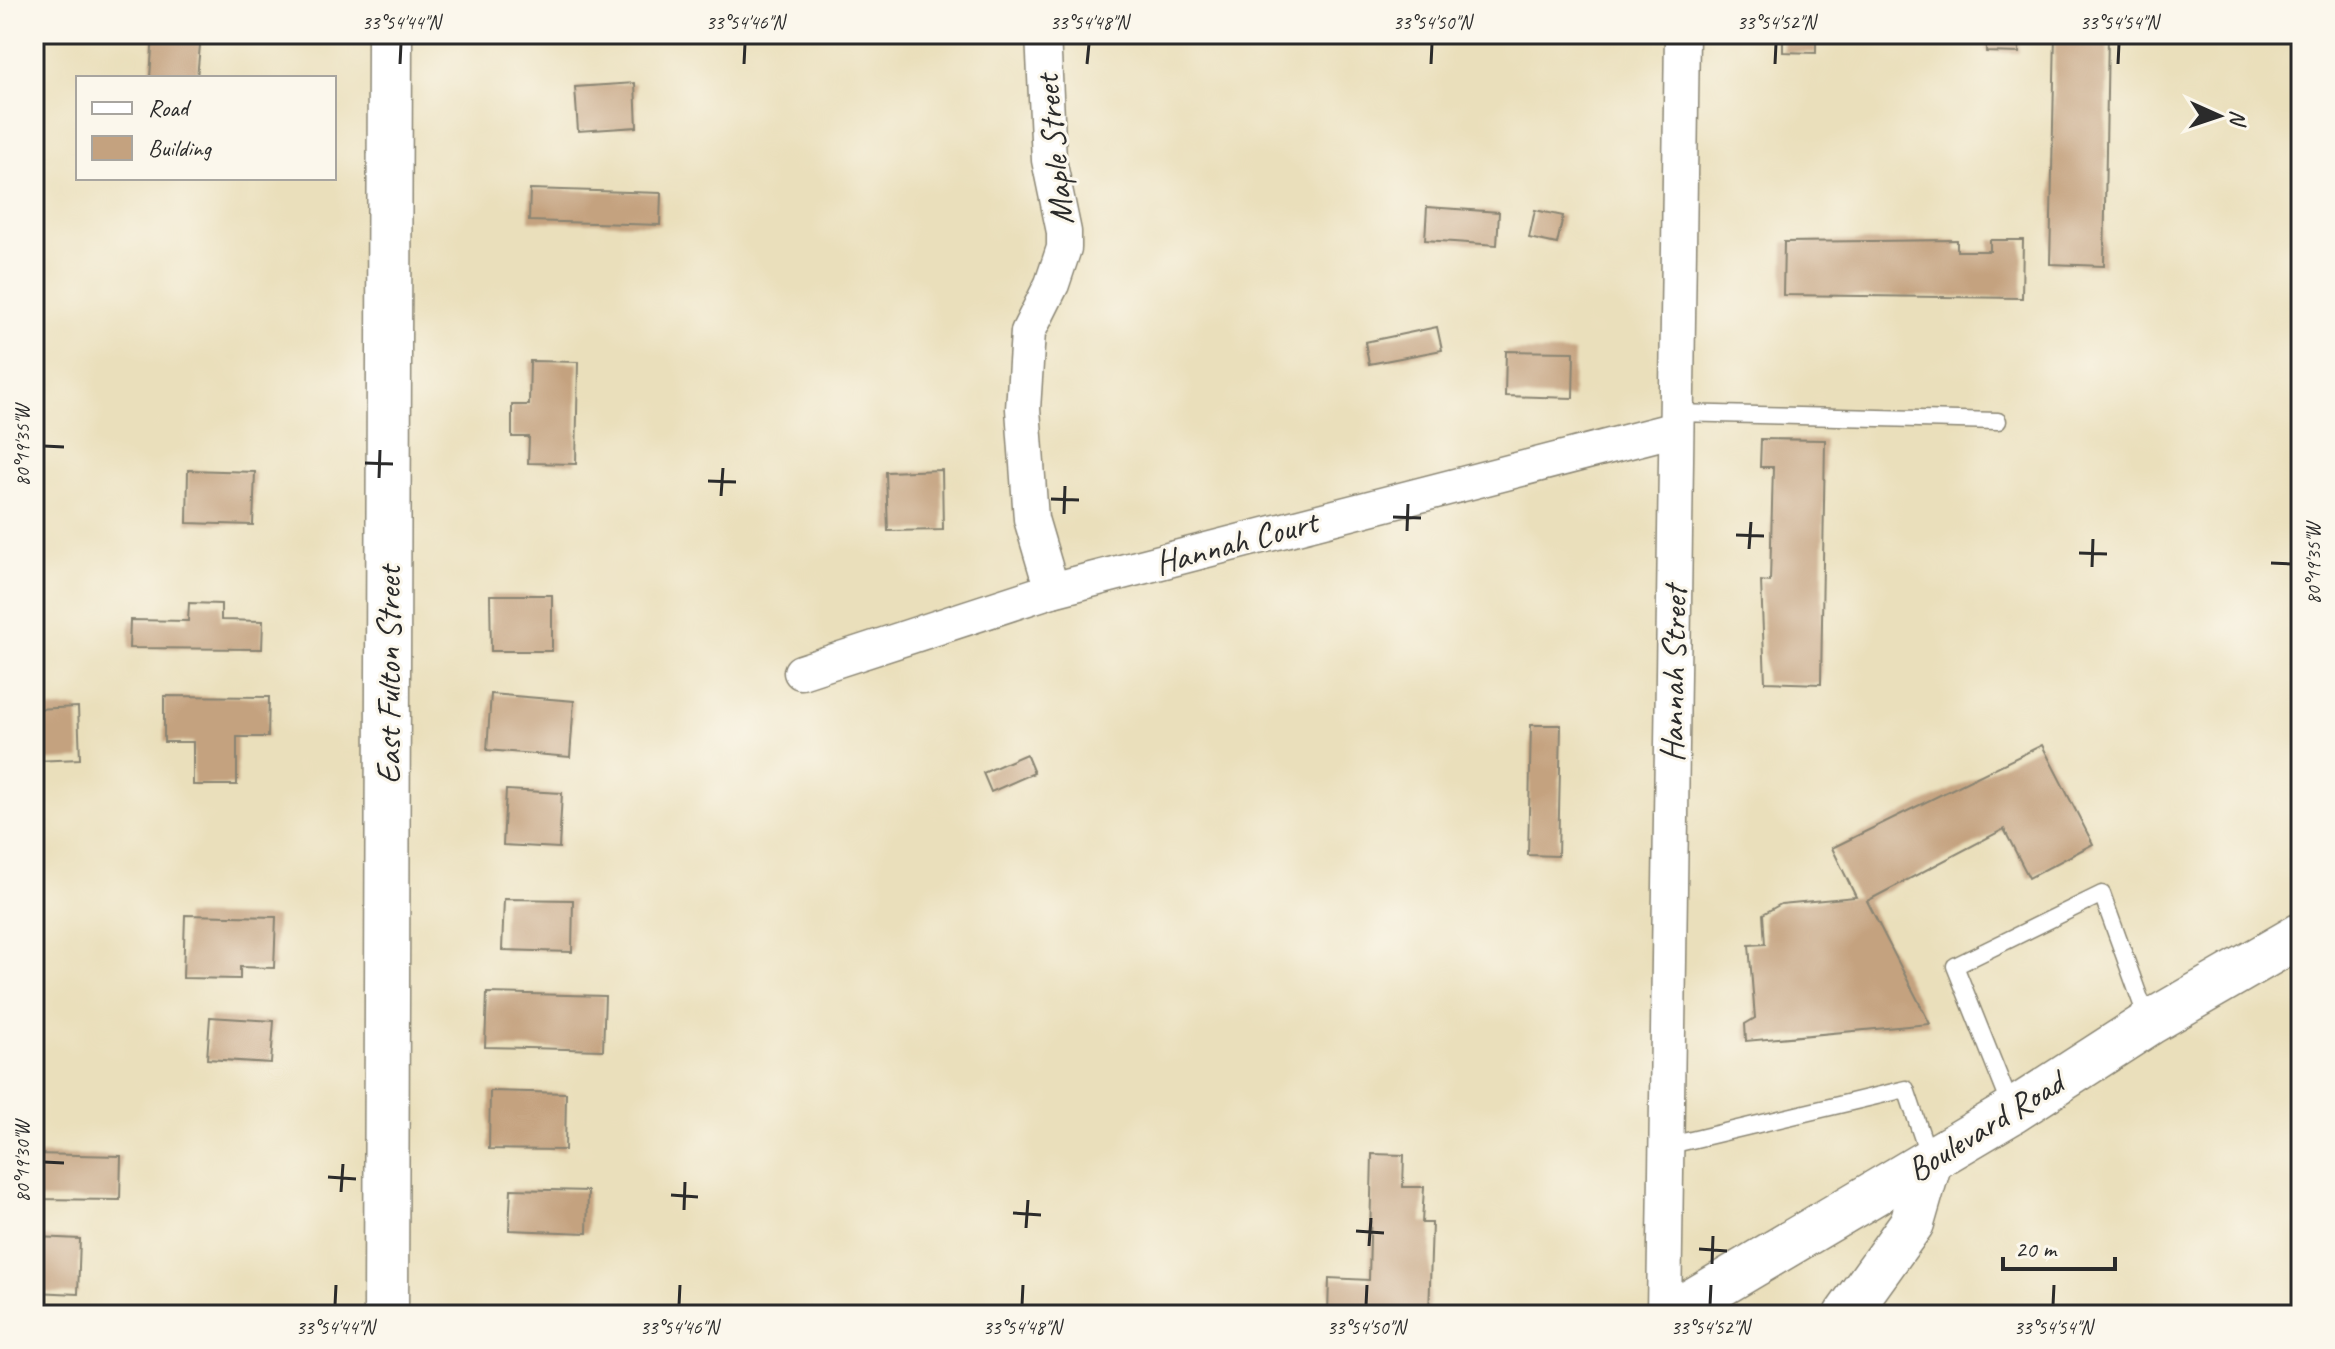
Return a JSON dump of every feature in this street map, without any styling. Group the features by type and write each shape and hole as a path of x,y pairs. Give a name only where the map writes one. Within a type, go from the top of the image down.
{"street":[{"name":"East Fulton Street","path":"386,1315 390,34"},
{"name":"Maple Street","path":"1043,34 1049,160 1064,232 1064,248 1052,284 1028,332 1023,409 1031,519 1052,590"},
{"name":"Hannah Street","path":"1666,1315 1682,34"},
{"name":"Hannah Court","path":"801,672 1052,590 1676,421"},
{"name":"Boulevard Road","path":"1666,1315 1930,1161 2149,1023 2301,935"},
{"path":"1846,1315 1912,1223 1930,1161"}],"lane":[{"path":"1676,421 1998,421"},
{"path":"2013,1111 1955,966 2102,894 2149,1023"},
{"path":"1666,1146 1906,1089 1930,1161"}],"building":[{"path":"153,34 201,34 197,76 150,76"},
{"path":"1783,34 2019,34 2019,53 1986,52 1986,44 1816,41 1816,53 1783,52"},
{"path":"2055,34 2108,34 2104,266 2050,264"},
{"path":"635,83 637,127 578,131 575,87"},
{"path":"530,189 661,193 660,225 529,221"},
{"path":"1427,207 1499,212 1497,245 1425,240"},
{"path":"1535,210 1563,216 1557,244 1529,238"},
{"path":"1957,240 1957,251 1990,251 1990,240 2023,240 2022,298 1783,295 1784,242"},
{"path":"1437,327 1442,350 1369,364 1365,342"},
{"path":"1506,351 1574,352 1573,398 1505,396"},
{"path":"530,361 578,362 576,464 528,463 529,437 512,437 512,405 529,405"},
{"path":"1761,439 1825,440 1821,684 1765,682 1761,581 1770,582 1773,467 1760,467"},
{"path":"188,470 255,472 253,525 187,523"},
{"path":"942,470 943,530 888,531 886,472"},
{"path":"490,595 552,595 552,651 491,651"},
{"path":"189,603 221,604 221,620 263,621 262,649 129,648 130,620 188,621"},
{"path":"491,694 574,701 570,757 487,750"},
{"path":"164,696 269,697 268,737 237,737 237,785 193,785 193,742 164,742"},
{"path":"78,707 80,759 34,761 34,709"},
{"path":"1531,725 1561,725 1558,856 1528,855"},
{"path":"2042,745 2093,844 2029,878 2004,829 1867,901 1930,1024 1746,1041 1745,1024 1755,1018 1749,945 1765,944 1763,914 1781,904 1856,897 1832,848"},
{"path":"1026,754 1034,773 991,792 983,773"},
{"path":"506,790 562,793 559,848 503,845"},
{"path":"504,899 573,900 572,952 502,950"},
{"path":"185,915 276,917 274,968 240,967 240,979 183,978"},
{"path":"487,993 605,996 603,1050 485,1047"},
{"path":"210,1017 274,1021 271,1063 207,1059"},
{"path":"490,1091 566,1093 565,1150 489,1149"},
{"path":"34,1154 121,1156 120,1200 34,1199"},
{"path":"1372,1154 1404,1155 1403,1187 1424,1187 1422,1223 1432,1223 1429,1315 1328,1315 1329,1278 1369,1280"},
{"path":"511,1189 588,1191 587,1233 509,1230"},
{"path":"37,1237 80,1239 78,1294 35,1292"}]}
